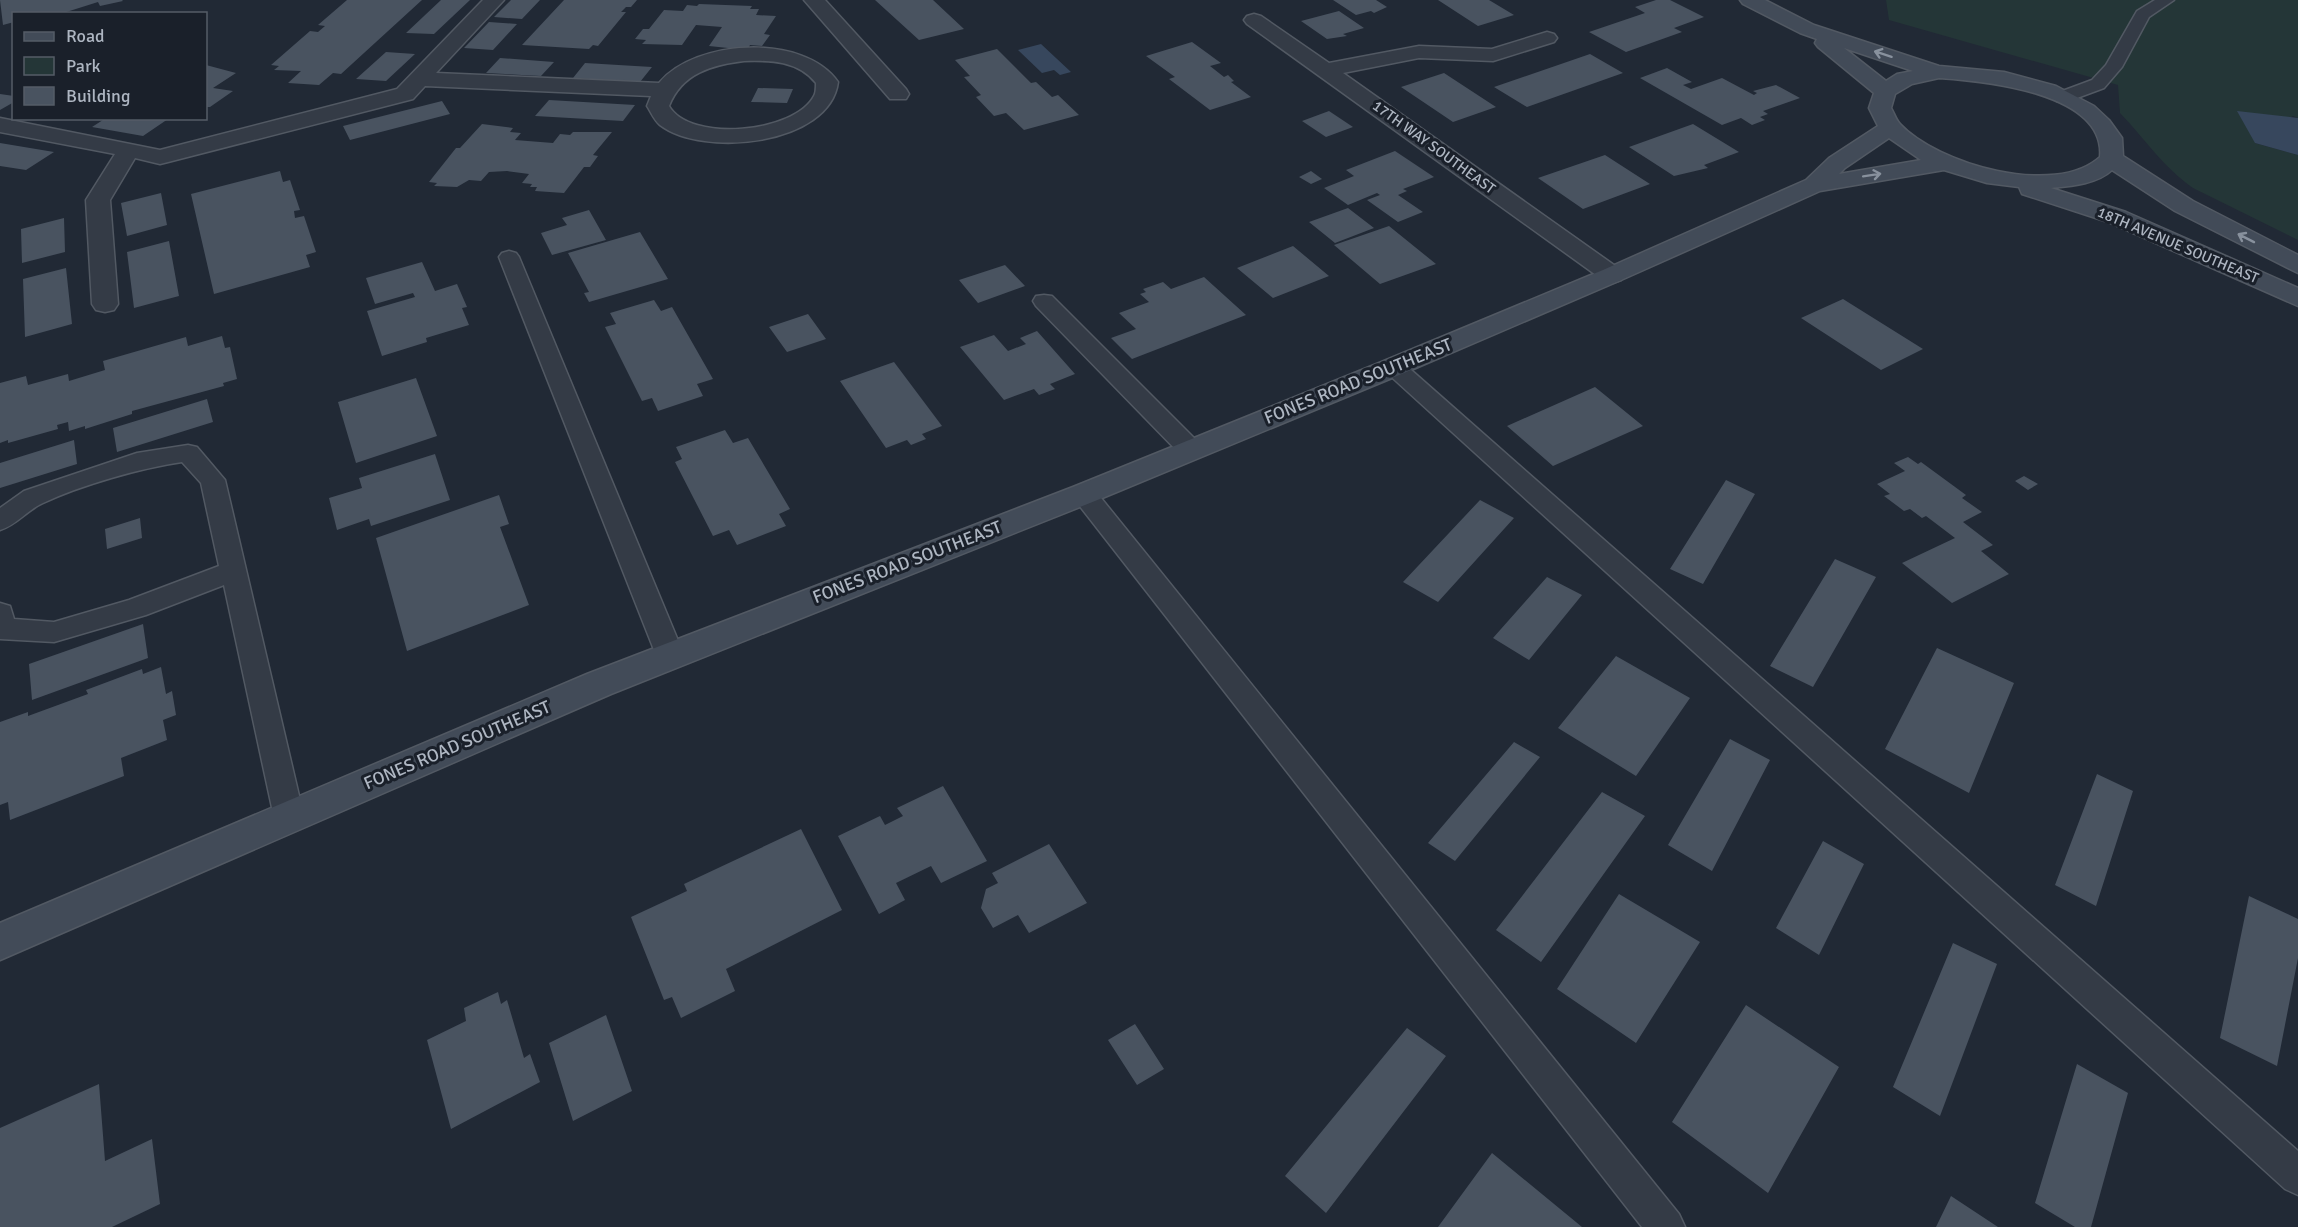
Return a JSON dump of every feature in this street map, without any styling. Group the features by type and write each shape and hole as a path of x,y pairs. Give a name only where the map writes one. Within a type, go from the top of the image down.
{"street":[{"path":"0,125 160,157 405,94 494,0"},
{"path":"814,0 898,94"},
{"path":"1750,0 1807,29 1939,72"},
{"name":"17TH WAY SOUTHEAST","path":"1254,20 1328,70 1612,275"},
{"path":"1807,29 1885,91"},
{"path":"1328,70 1419,52 1493,55 1547,38"},
{"path":"418,79 662,90 683,72 709,61 740,55 770,54 798,59 817,69 827,82 825,99 809,114 784,126 740,135 718,136 689,131 668,120 658,106 662,90"},
{"path":"1939,72 1979,74 2023,82 2063,97 2095,117 2111,139 2112,159 2095,172 2067,180 2030,182 1988,176 1947,163 1913,147 1890,128 1880,108 1885,91 1905,79 1939,72"},
{"name":"FONES ROAD SOUTHEAST","path":"1814,185 1837,163 1890,128"},
{"path":"105,304 98,200 129,150"},
{"name":"18TH AVENUE SOUTHEAST","path":"2112,159 2184,206 2298,265"},
{"name":"FONES ROAD SOUTHEAST","path":"0,942 670,655 1084,494 1394,367 1612,275 1814,185 1947,163"},
{"name":"18TH AVENUE SOUTHEAST","path":"1988,176 2117,217 2298,298"}],"lane":[{"path":"2063,97 2098,84 2113,67 2143,14 2166,0"},
{"path":"509,256 670,655"},
{"path":"1044,301 1191,450"},
{"path":"1394,367 2298,1176"},
{"path":"0,521 33,497 146,459 188,453 213,480 290,817"},
{"path":"1084,494 1666,1227"},
{"path":"0,613 2,629 54,632 136,608 234,571"}],"green space":[{"path":"1886,0 2298,0 2298,118 2293,116 2255,143 2298,155 2298,240 2193,188 2182,180 2120,113 2118,85 1889,20"}],"water":[{"path":"1041,44 1071,72 1060,75 1054,70 1042,73 1018,50"},
{"path":"2237,111 2298,118 2298,155 2255,143"}],"building":[{"path":"0,0 123,1 100,6 98,2 66,12 12,12 12,23 3,25"},
{"path":"347,0 422,0 341,74 333,73 319,85 288,83 301,71 274,70 279,66 271,65 310,31 318,32 325,26 318,25"},
{"path":"441,0 470,0 434,34 406,33"},
{"path":"511,0 540,0 522,19 494,17"},
{"path":"564,0 637,0 631,7 626,7 621,12 626,12 598,46 593,45 589,49 522,45"},
{"path":"875,0 933,0 964,29 919,40"},
{"path":"1333,0 1376,0 1387,7 1374,13 1371,11 1356,15"},
{"path":"1438,0 1489,0 1514,15 1478,26"},
{"path":"1656,0 1670,0 1704,17 1674,28 1682,32 1626,52 1589,32 1645,13 1635,7"},
{"path":"699,4 752,6 750,9 759,9 756,15 776,16 764,34 770,35 762,46 750,45 747,50 709,46 722,27 696,25 682,45 642,44 646,40 635,39 643,29 649,29 664,10 683,11 687,5 697,6"},
{"path":"1339,11 1364,28 1343,34 1347,36 1327,39 1301,21"},
{"path":"489,22 517,24 493,50 464,48"},
{"path":"1192,42 1221,63 1210,66 1224,77 1228,75 1234,81 1231,82 1251,97 1210,110 1169,79 1175,77 1146,56"},
{"path":"997,49 1031,83 1036,82 1052,97 1058,95 1079,115 1024,130 1006,113 994,116 976,97 981,95 964,77 970,76 955,60"},
{"path":"386,52 415,54 386,81 356,79"},
{"path":"1590,54 1623,73 1527,107 1494,87"},
{"path":"500,58 554,62 541,76 486,73"},
{"path":"585,63 652,67 640,82 573,78"},
{"path":"207,65 236,73 213,88 233,91 207,107"},
{"path":"1667,68 1692,82 1683,85 1691,89 1722,78 1754,95 1757,93 1753,91 1776,85 1800,98 1763,111 1768,114 1760,117 1765,120 1752,125 1741,118 1722,125 1640,78"},
{"path":"1444,73 1496,107 1453,122 1401,87"},
{"path":"758,88 793,89 787,103 751,102"},
{"path":"0,94 12,96 12,103 0,110"},
{"path":"549,100 635,105 623,121 535,116"},
{"path":"442,101 450,114 350,140 343,126"},
{"path":"1329,111 1353,127 1326,137 1302,121"},
{"path":"103,120 167,120 143,136 92,127"},
{"path":"482,124 513,128 510,132 521,133 515,140 553,143 560,134 612,132 593,155 598,156 590,167 584,167 564,193 535,191 537,187 530,187 532,184 522,183 529,174 507,171 489,172 481,181 469,180 457,187 434,186 437,183 429,182 456,148 460,148"},
{"path":"1693,124 1739,152 1704,165 1708,168 1674,176 1629,147"},
{"path":"0,143 54,152 26,170 0,166"},
{"path":"1395,151 1434,177 1403,189 1407,191 1398,195 1423,212 1398,222 1367,200 1380,195 1377,193 1348,205 1324,188 1354,176 1346,170"},
{"path":"1605,155 1650,184 1583,209 1538,178"},
{"path":"280,171 283,182 290,180 300,210 294,211 295,218 304,216 316,252 306,255 310,267 214,294 191,194"},
{"path":"1311,171 1322,179 1311,184 1299,177"},
{"path":"161,193 167,225 127,236 121,203"},
{"path":"1348,208 1374,228 1335,243 1309,222"},
{"path":"589,210 606,240 552,255 541,233 567,225 562,218"},
{"path":"64,218 65,252 22,263 21,229"},
{"path":"1389,226 1436,264 1380,284 1334,245"},
{"path":"640,232 668,279 589,302 584,293 589,292 568,253"},
{"path":"169,241 179,296 134,308 127,252"},
{"path":"1293,246 1329,276 1273,298 1237,268"},
{"path":"422,262 435,291 457,284 467,307 462,308 469,325 426,338 427,342 382,356 367,311 415,297 413,293 375,304 366,278"},
{"path":"1005,265 1025,286 978,303 959,280"},
{"path":"66,268 72,324 25,337 23,279"},
{"path":"1204,277 1246,315 1132,359 1111,338 1136,329 1119,313 1149,302 1140,294 1146,292 1143,289 1163,282 1171,289"},
{"path":"1843,299 1923,349 1881,370 1801,318"},
{"path":"654,300 661,311 672,307 713,379 697,384 703,396 658,411 652,398 642,401 605,327 616,324 610,313"},
{"path":"808,314 826,339 787,352 769,327"},
{"path":"1037,331 1075,374 1050,384 1055,389 1039,395 1034,389 1004,400 960,347 994,335 1008,351 1026,344 1020,338"},
{"path":"222,336 225,348 230,347 237,379 223,383 224,386 132,411 132,414 85,429 85,426 69,431 68,422 57,425 58,429 8,443 8,440 0,443 0,383 26,376 28,385 68,374 69,381 105,370 103,361 186,337 188,346"},
{"path":"894,362 942,426 922,434 926,439 911,445 907,440 886,448 840,381"},
{"path":"416,378 437,436 356,463 338,402"},
{"path":"1595,387 1643,426 1553,466 1507,426"},
{"path":"207,399 213,422 117,452 113,428"},
{"path":"725,430 733,443 748,438 790,509 779,514 786,526 737,545 729,530 713,536 675,462 682,459 676,447"},
{"path":"74,440 77,464 0,488 0,463"},
{"path":"435,454 450,500 371,526 369,519 337,530 329,498 362,488 359,478"},
{"path":"1908,457 1918,464 1921,462 1966,495 1962,498 1982,512 1963,522 1993,545 1981,551 2009,574 1952,603 1902,563 1955,538 1926,516 1922,518 1910,509 1904,511 1884,496 1890,494 1877,484 1905,471 1894,463"},
{"path":"2024,476 2038,484 2028,490 2015,481"},
{"path":"1726,480 1755,494 1703,584 1670,569"},
{"path":"499,495 509,524 500,527 529,605 407,651 376,538"},
{"path":"1480,500 1514,518 1438,602 1403,582"},
{"path":"140,518 142,538 107,549 105,529"},
{"path":"1835,559 1876,577 1813,687 1770,666"},
{"path":"1547,577 1582,595 1529,660 1493,638"},
{"path":"143,624 148,658 32,700 29,664"},
{"path":"1937,648 2014,683 1969,793 1885,749"},
{"path":"1616,656 1690,698 1636,776 1558,728"},
{"path":"161,667 166,694 172,691 176,715 163,720 167,740 121,758 124,776 10,820 8,802 0,805 0,722 28,712 28,716 88,694 86,690 142,669 143,674"},
{"path":"1730,739 1770,760 1712,871 1668,845"},
{"path":"1514,742 1540,757 1455,861 1428,843"},
{"path":"2097,774 2133,791 2096,906 2055,885"},
{"path":"943,786 987,861 941,883 931,866 896,883 905,900 879,914 838,836 880,816 885,825 903,816 897,808"},
{"path":"1602,792 1645,816 1541,962 1496,930"},
{"path":"801,829 842,910 726,969 735,991 681,1018 672,997 664,1000 631,917 687,891 684,884"},
{"path":"1823,841 1864,864 1819,955 1776,928"},
{"path":"1049,844 1087,903 1029,933 1018,915 993,928 981,908 986,889 998,883 992,873"},
{"path":"1619,894 1700,942 1636,1043 1557,989"},
{"path":"2249,896 2298,919 2298,958 2277,1066 2220,1038"},
{"path":"1953,943 1997,964 1940,1116 1893,1087"},
{"path":"498,992 501,1004 507,1000 524,1058 530,1054 540,1082 451,1129 427,1040 466,1021 464,1008"},
{"path":"1746,1005 1839,1067 1768,1193 1672,1122"},
{"path":"606,1015 632,1091 573,1121 549,1043"},
{"path":"1135,1024 1164,1069 1137,1085 1108,1040"},
{"path":"1407,1028 1446,1056 1326,1213 1285,1176"},
{"path":"2077,1064 2128,1093 2091,1227 2075,1227 2035,1203"},
{"path":"99,1084 105,1161 152,1139 160,1204 112,1227 0,1227 0,1128"},
{"path":"1492,1153 1582,1227 1438,1227"},
{"path":"1951,1196 1998,1227 1936,1227"}]}
